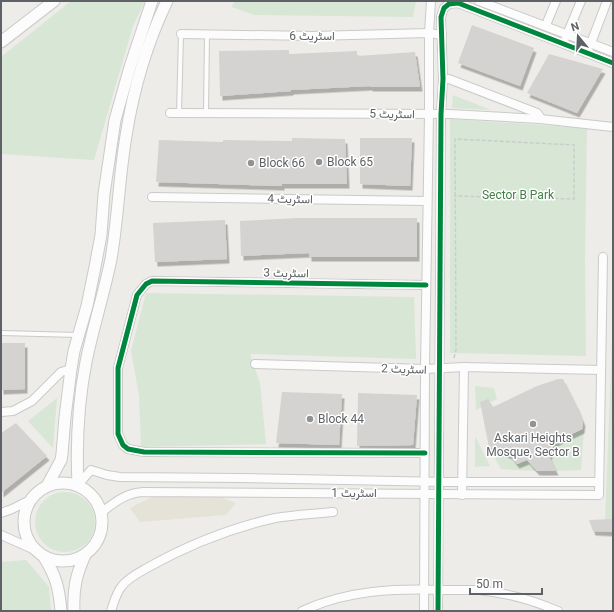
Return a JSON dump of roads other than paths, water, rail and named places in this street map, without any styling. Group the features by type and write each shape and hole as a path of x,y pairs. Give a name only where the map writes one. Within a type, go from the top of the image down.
{"street":[{"path":"1,42 54,1"},
{"path":"47,486 61,460 71,369 101,235 104,194 118,108 152,1"},
{"path":"78,485 76,449 78,413 86,362 105,289 111,258 122,163 130,117 150,42 167,1"},
{"path":"424,611 425,369 429,33 431,1"},
{"path":"479,1 546,25 613,52"},
{"path":"546,25 556,1"},
{"path":"564,43 581,1"},
{"path":"591,43 607,1"},
{"path":"438,611 441,114 443,79 442,11 445,3 458,3 613,63"},
{"name":"اسٹریٹ 6","path":"181,34 313,36 429,33 442,34"},
{"path":"443,79 449,79 537,113 540,119"},
{"name":"اسٹریٹ 5","path":"170,113 441,114 540,119 613,127"},
{"path":"110,162 122,163"},
{"name":"اسٹریٹ 4","path":"152,197 427,201"},
{"name":"اسٹریٹ 1","path":"102,512 118,500 135,492 599,495 603,257"},
{"name":"اسٹریٹ 3","path":"425,453 144,452 128,449 123,445 118,434 118,368 137,295 146,284 152,281 426,285"},
{"name":"اسٹریٹ 2","path":"255,364 425,369 464,368 601,370"},
{"path":"462,494 464,368"},
{"path":"1,412 13,411 32,401 61,372 71,369"},
{"name":"اسٹریٹ 1","path":"78,485 91,470 120,477 160,478 248,478 425,482 599,482"},
{"path":"1,513 32,499 47,486 62,483 78,485 93,496 102,512 103,522 99,541 93,549 86,555 76,560 65,562 54,561 1,535"},
{"path":"32,499 26,511 24,525 26,534 29,542 39,553 56,578 61,611"},
{"path":"111,611 116,596 123,585 135,575 160,560 235,529 276,518 333,512"},
{"path":"74,611 74,587 78,572 86,555"},
{"path":"302,611 346,595 401,589 478,590 516,596 558,611"}],"lane":[{"path":"179,113 181,34"},
{"path":"206,112 207,34"},
{"path":"1,333 79,335"}],"place":[{"name":"Block 65","path":"319,162"},
{"name":"Block 66","path":"251,163"},
{"name":"Block 44","path":"310,419"},
{"name":"Askari Heights Mosque, Sector B","path":"533,424"}],"park label":[{"name":"Sector B Park","path":"518,195"}]}
